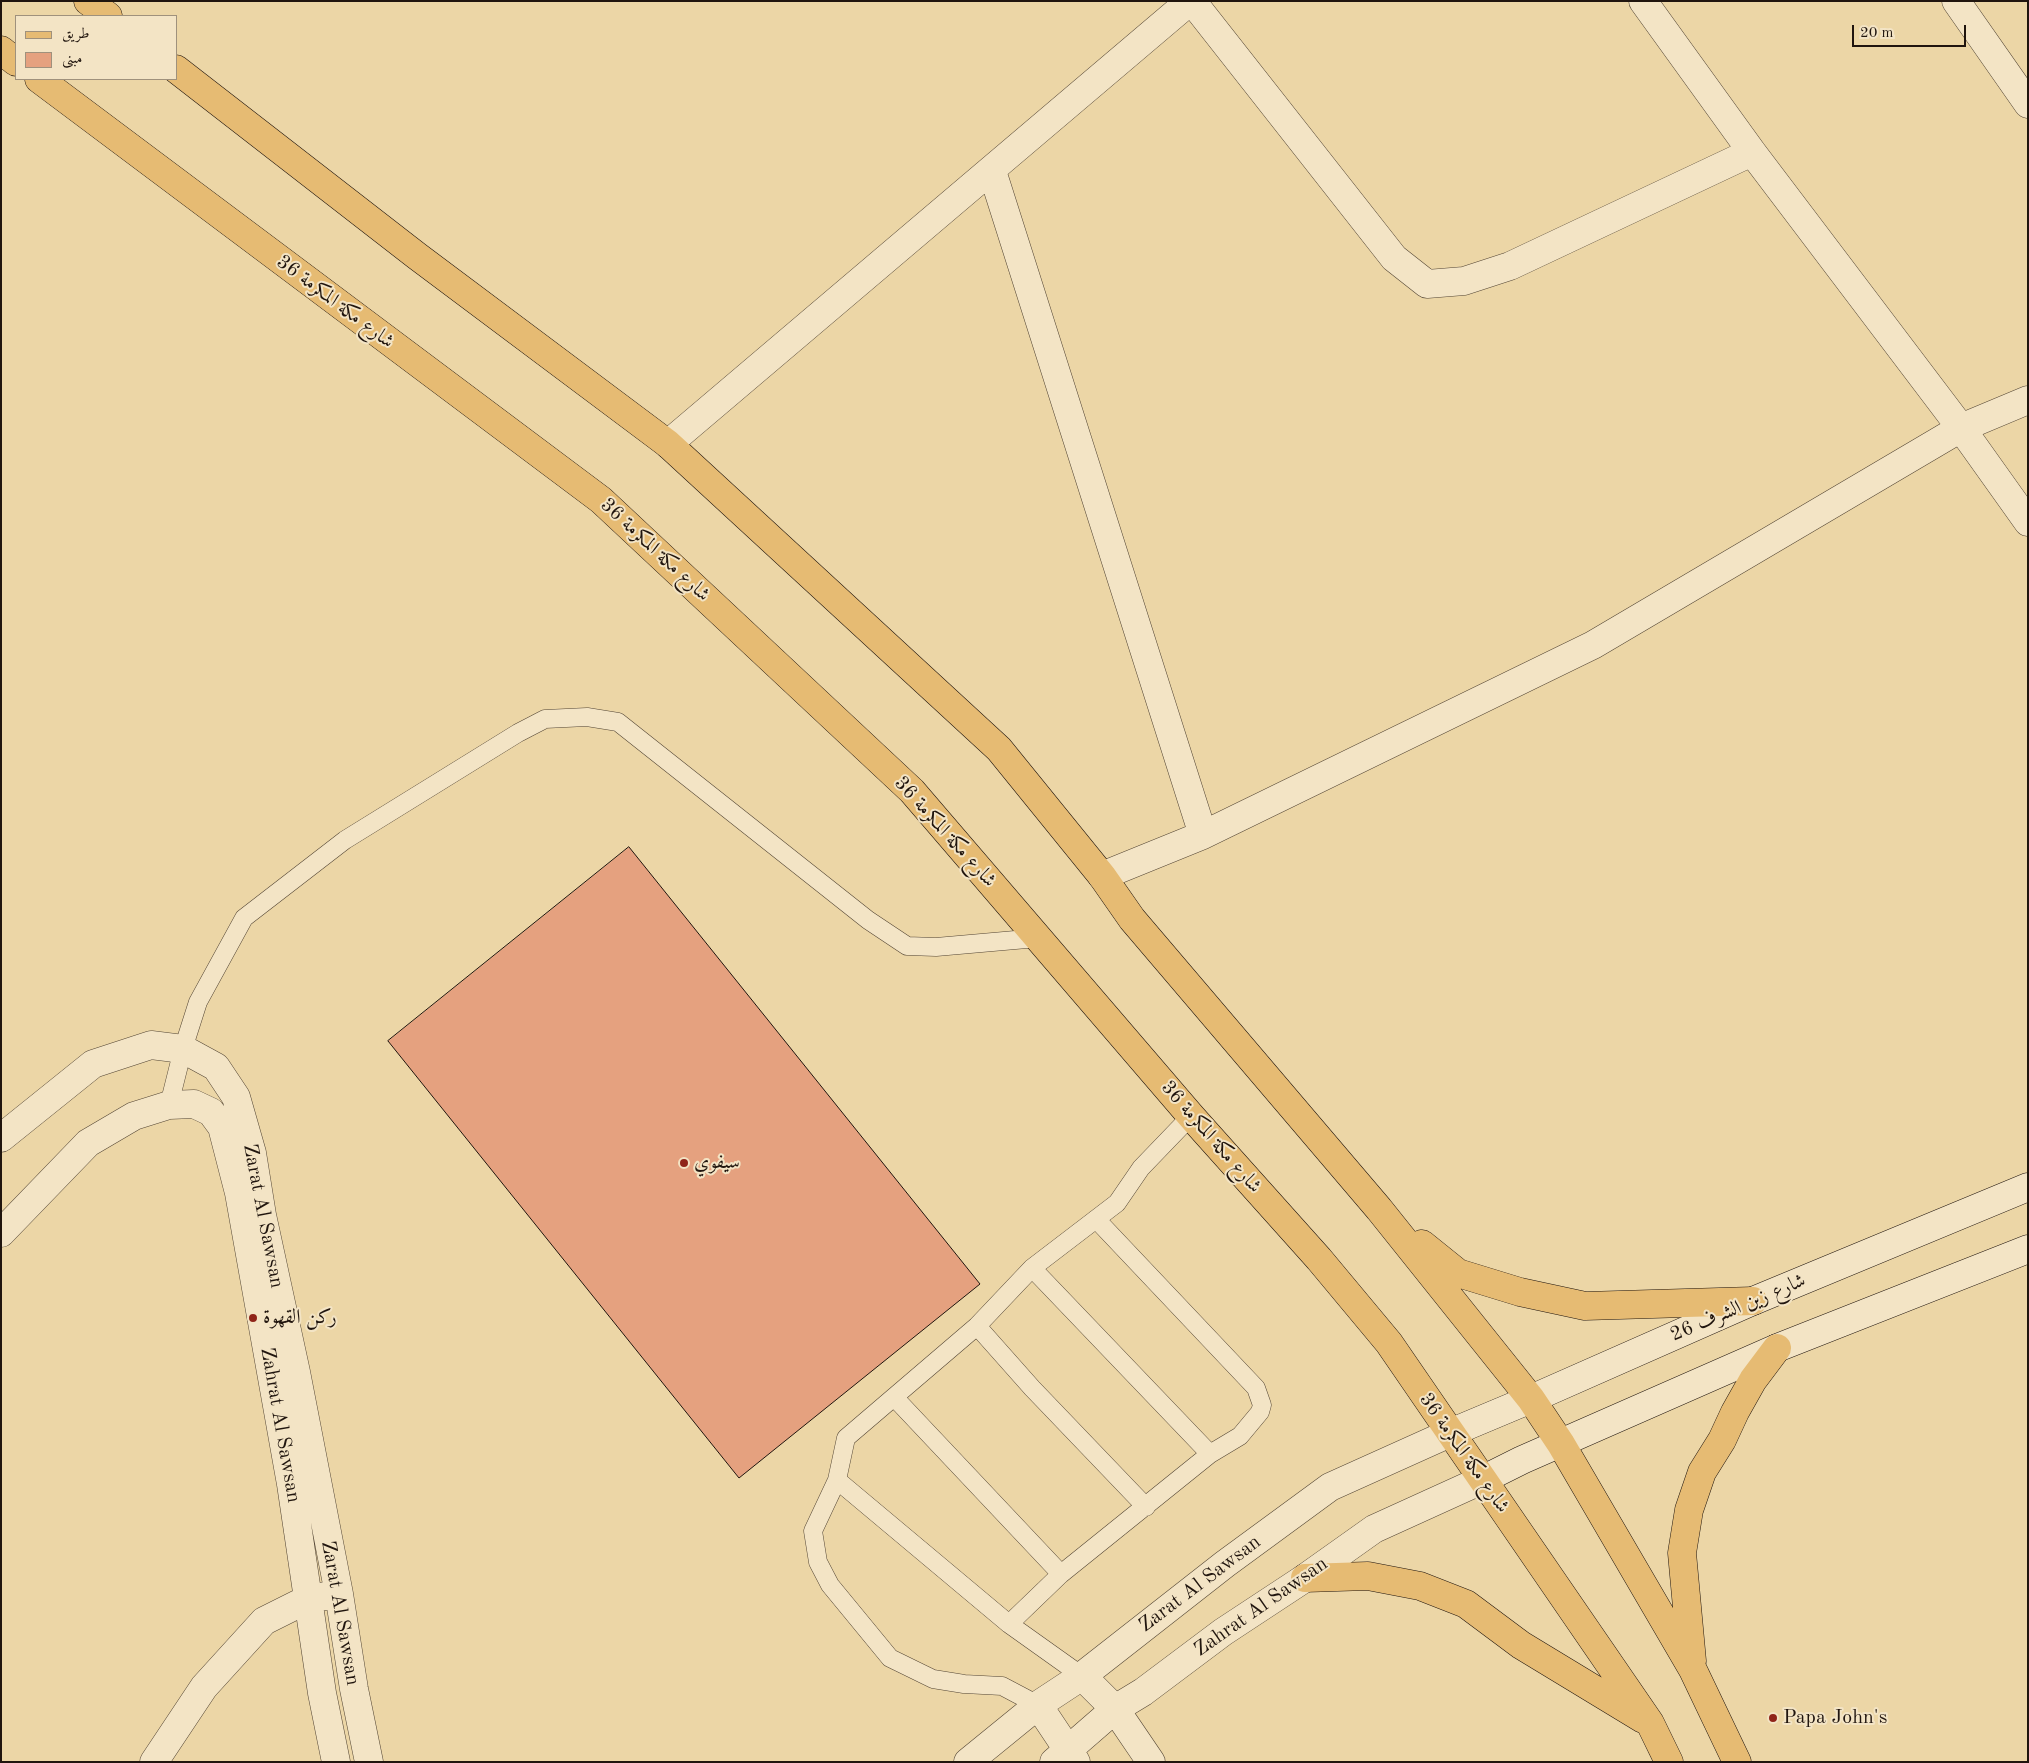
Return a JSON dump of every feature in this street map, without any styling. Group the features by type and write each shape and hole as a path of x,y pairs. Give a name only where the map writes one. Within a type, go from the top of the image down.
{"main road":[{"path":"88,1 107,15"},
{"path":"1,50 15,61"},
{"path":"178,71 417,256 668,444 999,749 1102,876 1132,919 1378,1209 1531,1399 1561,1444 1692,1670 1737,1762"},
{"name":"شارع مكة المكرمة 36","path":"40,80 602,500 912,791 1191,1116 1319,1259 1389,1344 1484,1479 1650,1723 1669,1762"},
{"path":"1378,1209 1458,1274 1520,1292 1585,1306 1753,1301"},
{"path":"1692,1670 1682,1554 1689,1510 1702,1472 1722,1440 1753,1380 1777,1348"},
{"path":"1305,1578 1368,1576 1420,1586 1466,1604 1521,1645 1650,1723"}],"street":[{"path":"668,444 1191,1 1394,258 1427,284 1464,281 1510,266 1752,152"},
{"path":"1643,1 1752,152 1961,428 2028,522"},
{"path":"1956,1 2028,104"},
{"path":"992,171 1203,835"},
{"path":"1102,876 1203,835 1593,645 1961,428 2028,400"},
{"name":"Zarat Al Sawsan","path":"1,1138 93,1064 151,1045 183,1049 216,1067 236,1097 252,1153 262,1214 296,1372 369,1762"},
{"name":"Zahrat Al Sawsan","path":"1,1233 88,1143 134,1116 169,1105 194,1104 211,1112 222,1127 239,1193 291,1484 322,1693 336,1762"},
{"name":"شارع زين الشرف 26","path":"1450,1433 1753,1301 2028,1187"},
{"path":"1484,1479 1777,1348 2028,1250"},
{"name":"Zarat Al Sawsan","path":"968,1762 1038,1705 1082,1676 1225,1564 1330,1487 1450,1433"},
{"name":"Zahrat Al Sawsan","path":"1065,1758 1115,1709 1143,1692 1223,1632 1305,1578 1374,1529 1484,1479"},
{"path":"154,1762 204,1687 264,1621 308,1599 339,1594"},
{"path":"1082,1676 1115,1709 1151,1762"},
{"path":"1038,1705 1065,1758"}],"lane":[{"path":"169,1105 183,1049 198,1002 244,918 345,840 518,732 546,720 588,717 618,722 868,920 907,946 936,947 1038,938"},
{"path":"1038,1705 1002,1686 964,1684 933,1679 890,1658 830,1585 818,1562 813,1531 837,1480 846,1438 977,1326 1032,1268 1117,1203 1141,1168 1191,1116"},
{"path":"1009,1624 1062,1574 1210,1454 1240,1436 1260,1412 1262,1405 1256,1388 1096,1219"},
{"path":"1032,1268 1210,1454"},
{"path":"977,1326 1032,1388 1146,1507"},
{"path":"894,1398 1062,1574"},
{"path":"837,1480 1009,1624 1082,1676"}],"building":[{"name":"سيفوي","path":"629,847 980,1284 739,1478 388,1041"}],"place":[{"name":"سيفوي","path":"684,1163"},
{"name":"ركن القهوة","path":"253,1318"},
{"name":"Papa John's","path":"1773,1718"}]}
